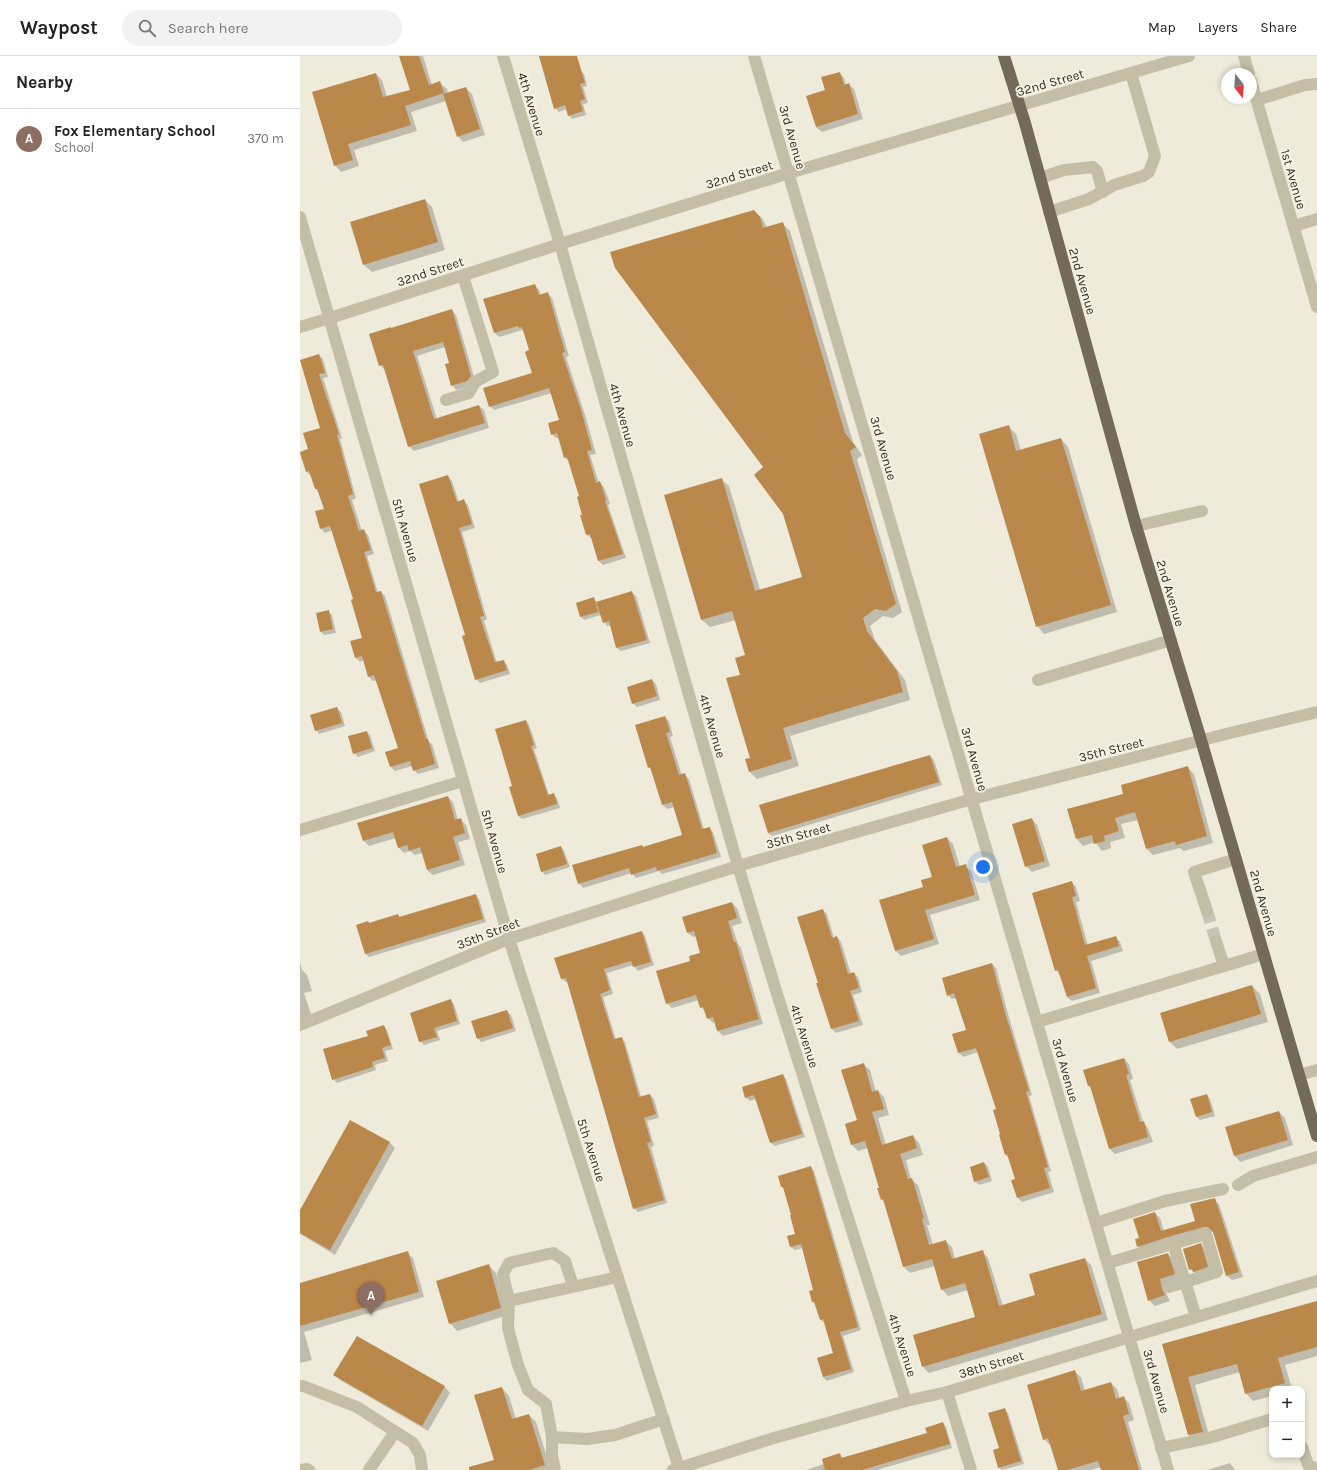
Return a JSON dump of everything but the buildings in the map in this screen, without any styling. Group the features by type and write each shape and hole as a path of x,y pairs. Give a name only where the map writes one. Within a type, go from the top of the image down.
{"main road":[{"name":"2nd Avenue","path":"1004,56 1020,106 1136,526 1201,740 1317,1136"}],"street":[{"name":"4th Avenue","path":"503,56 560,244 738,866 906,1401"},
{"name":"3rd Avenue","path":"754,56 1168,1470"},
{"name":"32nd Street","path":"300,327 789,173 1189,56"},
{"path":"1244,56 1247,68"},
{"path":"1049,212 1089,199 1114,185 1143,176 1148,172 1155,156 1131,73"},
{"path":"1257,100 1305,85 1317,84"},
{"name":"1st Avenue","path":"1257,100 1317,307"},
{"path":"1040,178 1064,170 1093,167 1097,171 1103,192"},
{"name":"5th Avenue","path":"300,217 509,939 664,1419 676,1469"},
{"path":"1294,226 1317,219"},
{"path":"446,400 469,393 475,382 493,372 463,276"},
{"path":"1136,526 1202,511"},
{"path":"1038,680 1171,640"},
{"name":"35th Street","path":"300,1025 509,939 738,866 972,799 1201,740 1317,712"},
{"path":"300,830 463,781"},
{"path":"1207,911 1194,872 1236,859"},
{"path":"1216,940 1224,966"},
{"path":"1037,1022 1264,954"},
{"path":"1299,1075 1317,1070"},
{"path":"1238,1184 1253,1176 1317,1157"},
{"path":"1096,1223 1165,1202 1223,1189"},
{"path":"1108,1263 1206,1234 1218,1272 1169,1287"},
{"path":"1173,1243 1196,1317"},
{"path":"555,1470 552,1456 552,1437 546,1404 528,1390 518,1365 508,1328 509,1301 503,1274 509,1263 553,1253 565,1261 573,1286"},
{"path":"509,1301 618,1277"},
{"name":"38th Street","path":"676,1469 774,1438 906,1401 947,1392 1317,1281"},
{"path":"300,1386 357,1407 413,1443 420,1455 422,1470"},
{"path":"947,1392 971,1470"},
{"path":"552,1437 587,1439 615,1435 664,1419"},
{"path":"1162,1448 1209,1438 1269,1420"},
{"path":"369,1470 395,1432"},
{"path":"1305,1456 1308,1465 1317,1469"},
{"path":"301,1470 309,1470"}],"tunnel":[{"path":"1207,911 1216,941"}],"place":[{"name":"Fox Elementary School","path":"371,1315"}]}
